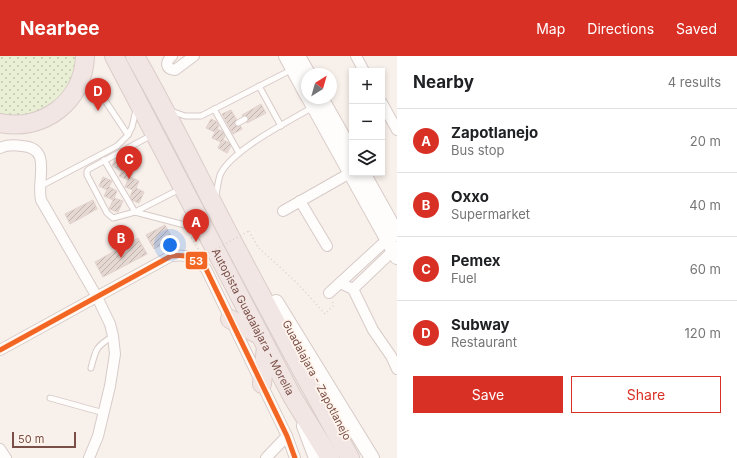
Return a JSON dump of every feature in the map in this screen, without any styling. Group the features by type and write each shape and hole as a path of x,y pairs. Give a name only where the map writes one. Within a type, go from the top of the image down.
{"highway":[{"path":"0,123 10,125 30,124 46,118 60,108 72,96 80,81 85,56"},
{"name":"Autopista Guadalajara - Morelia","path":"114,56 293,398 330,458"},
{"name":"Autopista Guadalajara - Morelia","path":"135,56 164,106 225,226 350,458"},
{"path":"225,226 254,265 276,302"},
{"path":"230,319 263,341 262,384"}],"street":[{"path":"172,56 166,62 168,67 173,70 194,56"},
{"path":"286,56 301,66"},
{"path":"356,56 362,68"},
{"path":"317,104 349,159"},
{"path":"318,104 349,149"},
{"path":"383,104 397,130"},
{"path":"0,148 15,145 28,146 34,149 38,154 41,159 41,200 97,296 110,324 115,354 114,368 98,436 89,458"},
{"path":"283,211 351,176"},
{"path":"359,176 395,242"},
{"path":"300,201 327,246"},
{"path":"329,293 395,242"},
{"path":"353,288 395,242"},
{"path":"0,350 171,256 190,256 206,269 288,436 295,458"},
{"path":"340,283 353,288 373,330 391,356 397,369"},
{"path":"276,302 372,458"},
{"name":"Guadalajara - Zapotlanejo","path":"276,302 314,378 358,458"},
{"path":"293,398 316,458"},
{"path":"266,458 288,436"},
{"path":"0,449 6,458"}],"lane":[{"path":"164,106 178,114 201,116 301,66"},
{"path":"259,86 281,126"},
{"path":"100,93 128,135"},
{"path":"40,186 117,146 128,135 132,127 137,101"},
{"path":"215,207 221,174 228,164 239,153 281,126 310,104"},
{"path":"264,109 270,106"},
{"path":"214,109 228,129 239,153"},
{"path":"238,123 245,119"},
{"path":"154,133 89,169 87,173 107,213 113,218 116,218 135,212 182,187"},
{"path":"104,160 135,212 205,230"},
{"path":"91,368 95,350 98,346 113,336"},
{"path":"50,398 104,413"}],"path":[{"path":"205,255 249,231 258,246 297,283 325,314 334,305 329,293"}],"green space":[{"path":"0,56 78,56 72,79 60,98 44,111 29,117 0,116"}],"building":[{"path":"261,104 266,113 247,123 242,115"},
{"path":"231,110 242,129 233,134 222,114"},
{"path":"211,119 220,123 217,129 226,133 223,140 232,144 227,153 218,148 221,142 212,138 215,132 206,128"},
{"path":"117,155 129,160 126,167 134,171 130,177 139,181 136,188 144,192 139,203 129,199 133,190 125,187 128,180 119,176 122,171 112,166"},
{"path":"103,177 112,181 109,187 117,191 114,198 123,201 118,212 109,209 113,200 104,196 107,190 99,186"},
{"path":"93,200 97,209 70,224 65,214"},
{"path":"165,225 173,239 154,249 146,235"},
{"path":"138,238 147,254 103,277 95,262"}],"transit line":[{"name":"53","path":"0,350 171,256 190,257 206,269 287,436 295,458"}],"place":[{"name":"Subway","path":"98,111"},
{"name":"Pemex","path":"129,179"},
{"name":"Zapotlanejo","path":"196,242"},
{"name":"Oxxo","path":"121,258"}]}
